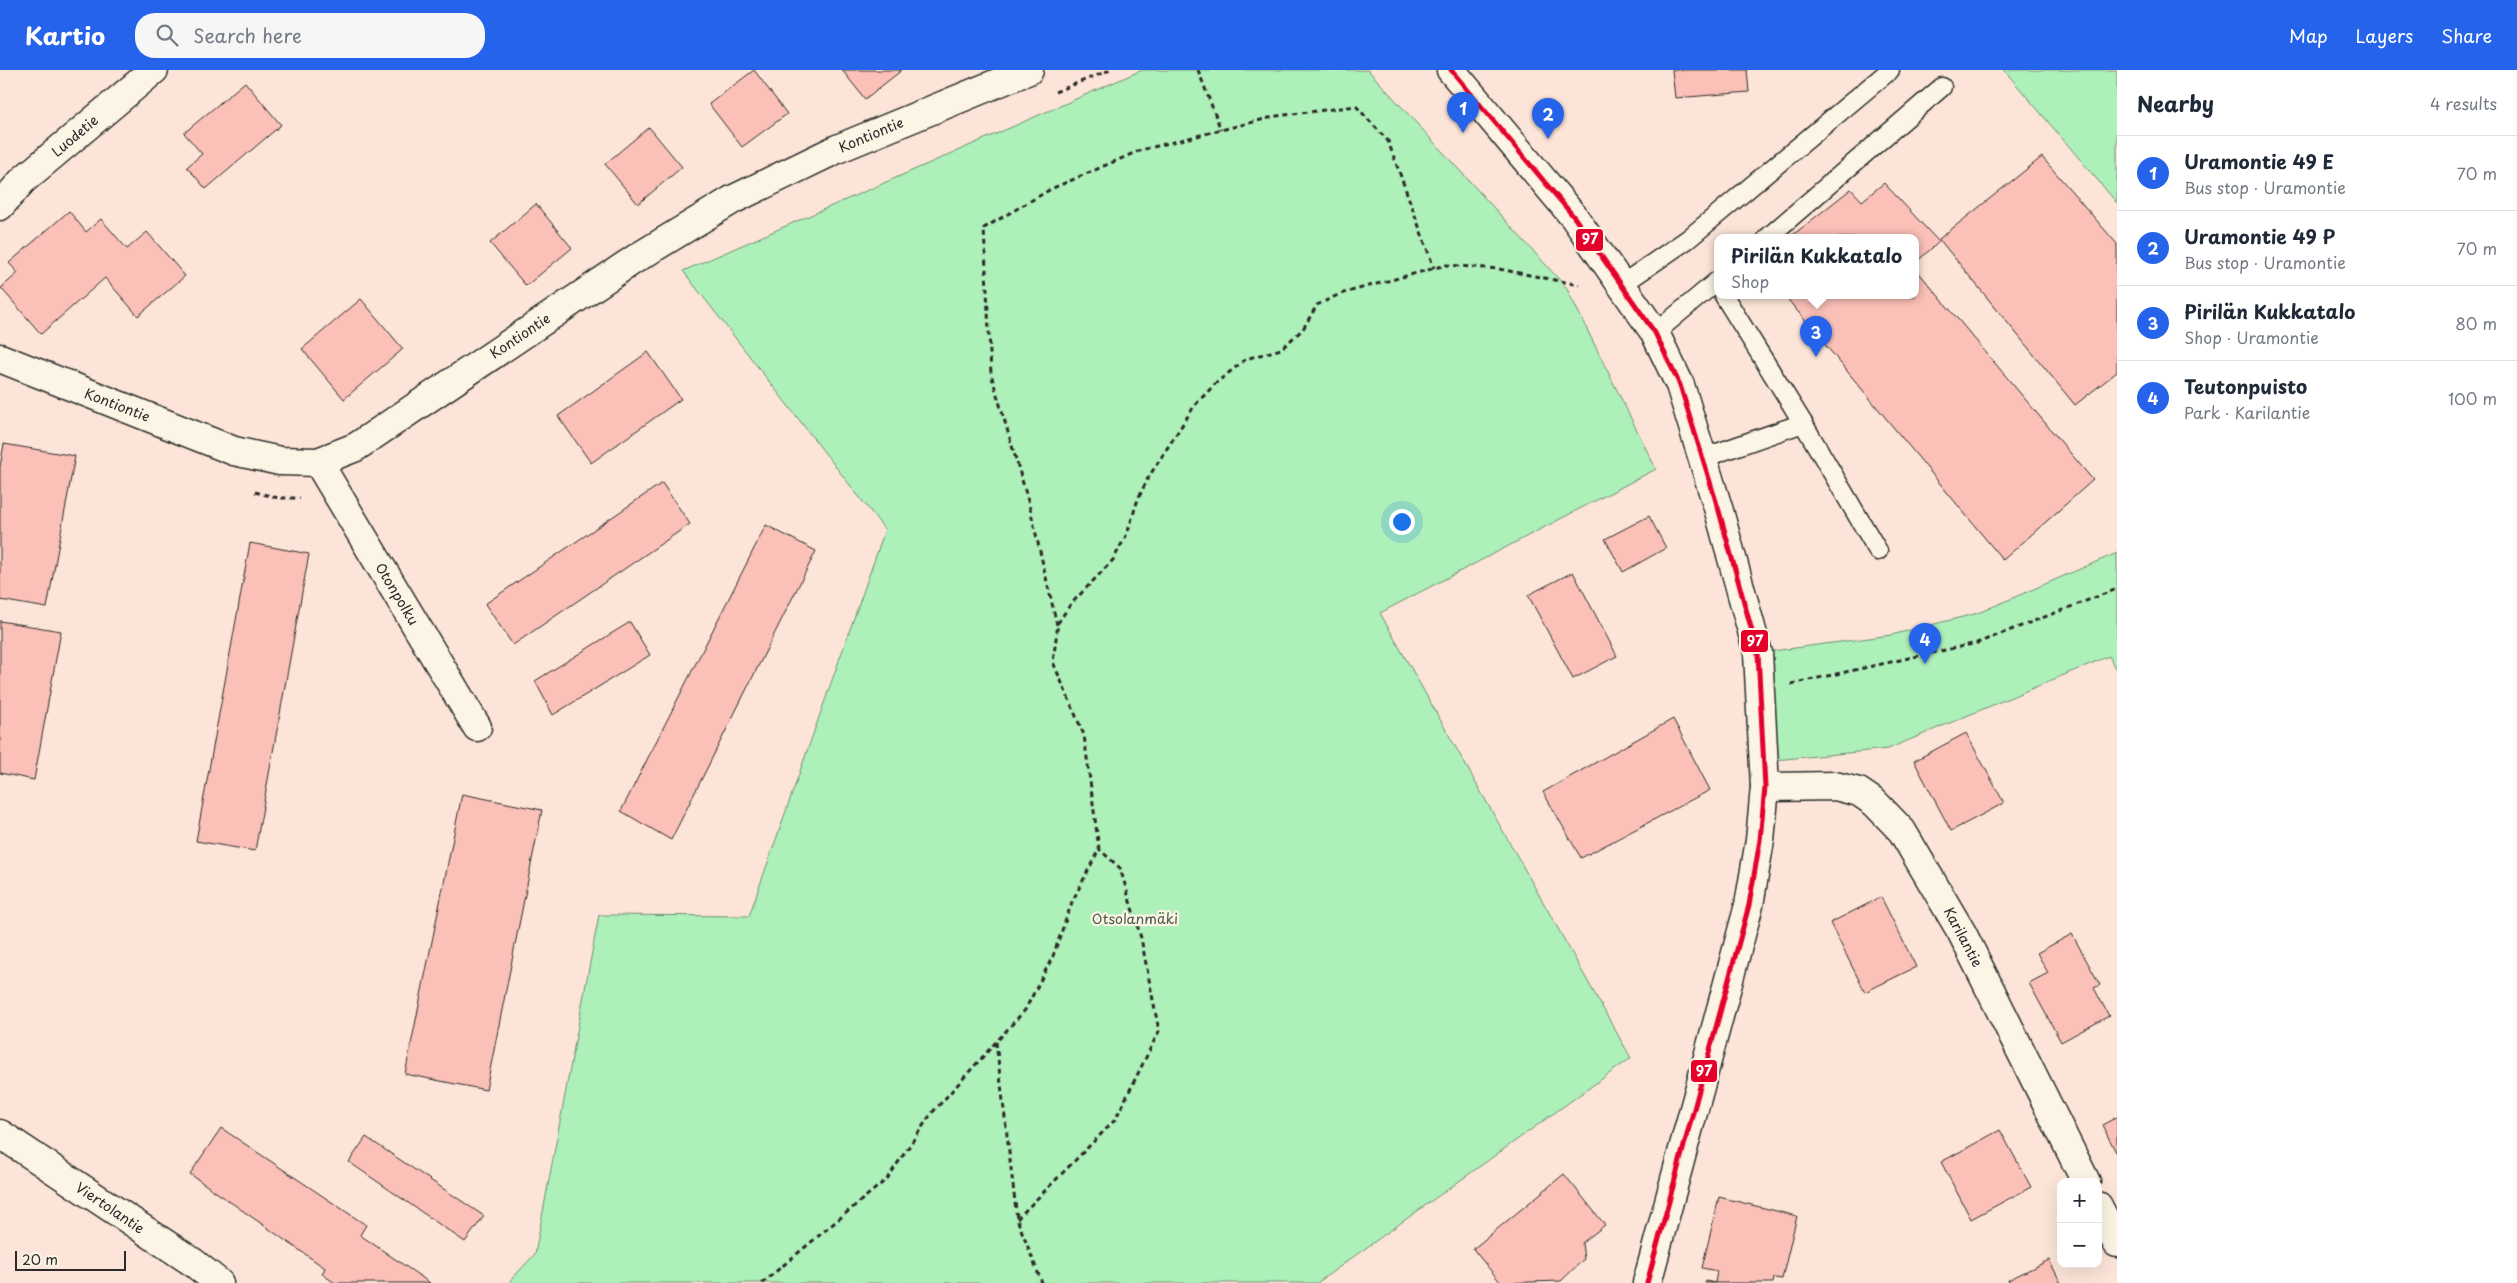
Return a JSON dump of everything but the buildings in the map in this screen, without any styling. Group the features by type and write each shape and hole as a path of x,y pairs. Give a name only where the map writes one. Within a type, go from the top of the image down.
{"street":[{"name":"Luodetie","path":"0,206 23,180 154,70"},
{"name":"Kontiontie","path":"0,358 234,451 280,461 318,462 356,447 635,258 732,200 837,149 1029,70"},
{"path":"1451,70 1574,217 1655,333 1680,386 1703,458 1758,653 1766,787 1750,905 1647,1283"},
{"name":"Otonpolku","path":"318,462 477,727"},
{"name":"Karilantie","path":"1766,787 1835,786 1859,792 1875,803 1902,831 1962,933 2084,1178"},
{"name":"Viertolantie","path":"0,1134 194,1263 219,1283"},
{"path":"2102,1214 2117,1243"}],"lane":[{"path":"1621,285 1688,239 1890,70"},
{"path":"1771,234 1942,87"},
{"path":"1655,333 1714,290"},
{"path":"1727,299 1878,551"},
{"path":"1703,458 1802,423"}],"path":[{"path":"1198,70 1221,130"},
{"path":"1058,629 1029,504 991,374 984,228 1051,190 1141,150 1277,116 1356,106 1388,141 1434,268"},
{"path":"762,1283 887,1179 931,1114 1025,1010 1053,956 1072,902 1099,849 1095,804 1084,736 1053,662 1058,629 1070,605 1113,560 1127,534 1138,499 1148,478 1195,405 1216,383 1246,359 1281,349 1303,329 1317,305 1340,294 1446,264 1499,269 1581,286"},
{"path":"1760,691 1977,642 2117,589"},
{"path":"1017,1220 1115,1120 1159,1031 1141,938 1120,868 1099,849"},
{"path":"996,1042 1017,1220 1042,1283"}],"green space":[{"name":"Otsolanmäki","path":"1142,70 1368,70 1566,287 1656,469 1380,613 1631,1058 1317,1283 508,1283 535,1254 599,915 749,916 885,530 683,271"},
{"path":"2004,70 2117,70 2117,203"},
{"path":"2117,553 2117,672 2109,656 1888,749 1765,761 1758,653 1891,635 1978,613"}],"transit line":[{"name":"97","path":"1451,70 1574,217 1655,333 1680,385 1719,511 1758,653 1765,787 1760,840 1749,905 1647,1283"}],"place":[{"name":"Uramontie 49 E","path":"1463,133"},
{"name":"Uramontie 49 P","path":"1548,139"},
{"name":"Pirilän Kukkatalo","path":"1816,357"},
{"name":"Teutonpuisto","path":"1925,664"}]}
